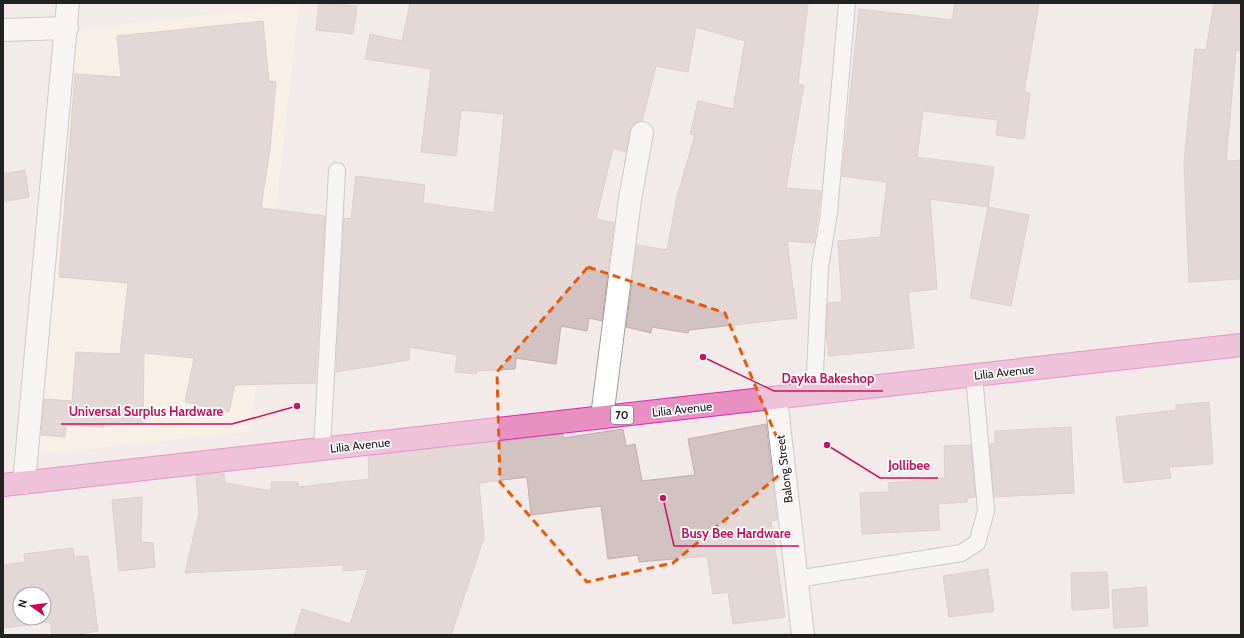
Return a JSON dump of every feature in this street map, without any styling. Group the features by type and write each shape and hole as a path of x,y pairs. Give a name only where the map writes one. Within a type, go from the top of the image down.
{"highway":[{"name":"Lilia Avenue","path":"13,484 1241,345"}],"street":[{"path":"13,484 67,28 68,3"},
{"path":"3,30 67,28"},
{"path":"602,417 630,199 642,133"},
{"name":"Balong Street","path":"776,398 803,635"}],"lane":[{"path":"814,394 820,267 829,213 846,3"},
{"path":"322,449 337,171"},
{"path":"797,579 961,553 977,543 986,511 974,375"}],"highlighted area":[{"path":"588,267 725,313 789,467 673,563 587,582 500,482 497,372"}],"shaded area":[{"path":"299,4 251,431 35,455 74,30"}],"building":[{"path":"319,3 357,6 353,34 316,30"},
{"path":"410,3 808,3 798,84 804,85 786,188 821,191 814,243 787,241 797,318 689,330 688,333 652,327 651,333 626,327 637,245 667,250 677,197 695,135 690,134 698,101 733,109 745,41 696,27 688,72 656,66 642,121 632,125 626,152 613,148 596,219 614,223 602,321 589,318 587,331 561,326 556,364 516,358 515,369 477,371 476,374 455,372 457,355 410,347 409,360 336,372 344,218 351,219 356,176 425,185 423,203 494,213 504,114 461,110 456,156 421,152 431,69 365,59 370,34 402,41"},
{"path":"955,3 1039,3 1024,92 1030,93 1024,139 996,135 998,120 923,111 917,157 994,167 988,207 930,199 937,289 908,292 914,348 829,356 826,333 828,303 842,302 838,241 880,237 887,182 842,176 859,9 952,20"},
{"path":"1214,3 1241,3 1241,51 1236,50 1226,161 1241,160 1241,279 1189,282 1184,163 1195,49 1206,50"},
{"path":"263,21 269,81 276,82 270,149 261,208 325,216 315,383 235,385 229,412 185,402 194,358 144,353 143,424 104,423 104,427 66,425 65,437 41,435 44,399 72,401 76,352 120,354 128,283 59,277 75,74 121,77 117,36"},
{"path":"25,170 29,197 3,202 3,174"},
{"path":"988,207 1029,215 1011,306 970,298"},
{"path":"1209,402 1213,464 1169,467 1171,478 1124,483 1116,417 1176,410 1176,405"},
{"path":"766,424 777,520 771,521 785,617 733,624 728,592 713,594 707,556 639,562 638,555 608,559 601,506 531,515 527,477 479,483 484,538 451,635 294,635 302,609 350,624 368,569 343,571 343,565 185,573 199,513 196,476 224,473 225,483 271,491 271,482 298,482 298,487 369,479 368,456 563,434 563,438 623,429 626,446 635,444 642,481 695,475 688,439"},
{"path":"1071,427 1074,493 994,497 990,444 995,444 995,431"},
{"path":"971,445 975,497 967,498 967,502 938,504 940,530 862,534 860,493 890,492 888,483 945,478 944,446"},
{"path":"142,497 141,542 153,543 155,567 119,571 112,500"},
{"path":"73,548 74,557 88,556 98,631 71,635 52,635 51,626 52,626 52,586 12,586 12,626 19,626 3,628 3,565 25,562 24,554"},
{"path":"988,569 994,611 949,617 943,576"},
{"path":"1107,572 1109,608 1072,610 1071,573"},
{"path":"1146,587 1148,626 1114,628 1112,590"}],"place":[{"name":"Dayka Bakeshop","path":"703,357"},
{"name":"Universal Surplus Hardware","path":"297,406"},
{"name":"Jollibee","path":"827,445"},
{"name":"Busy Bee Hardware","path":"663,498"}]}
